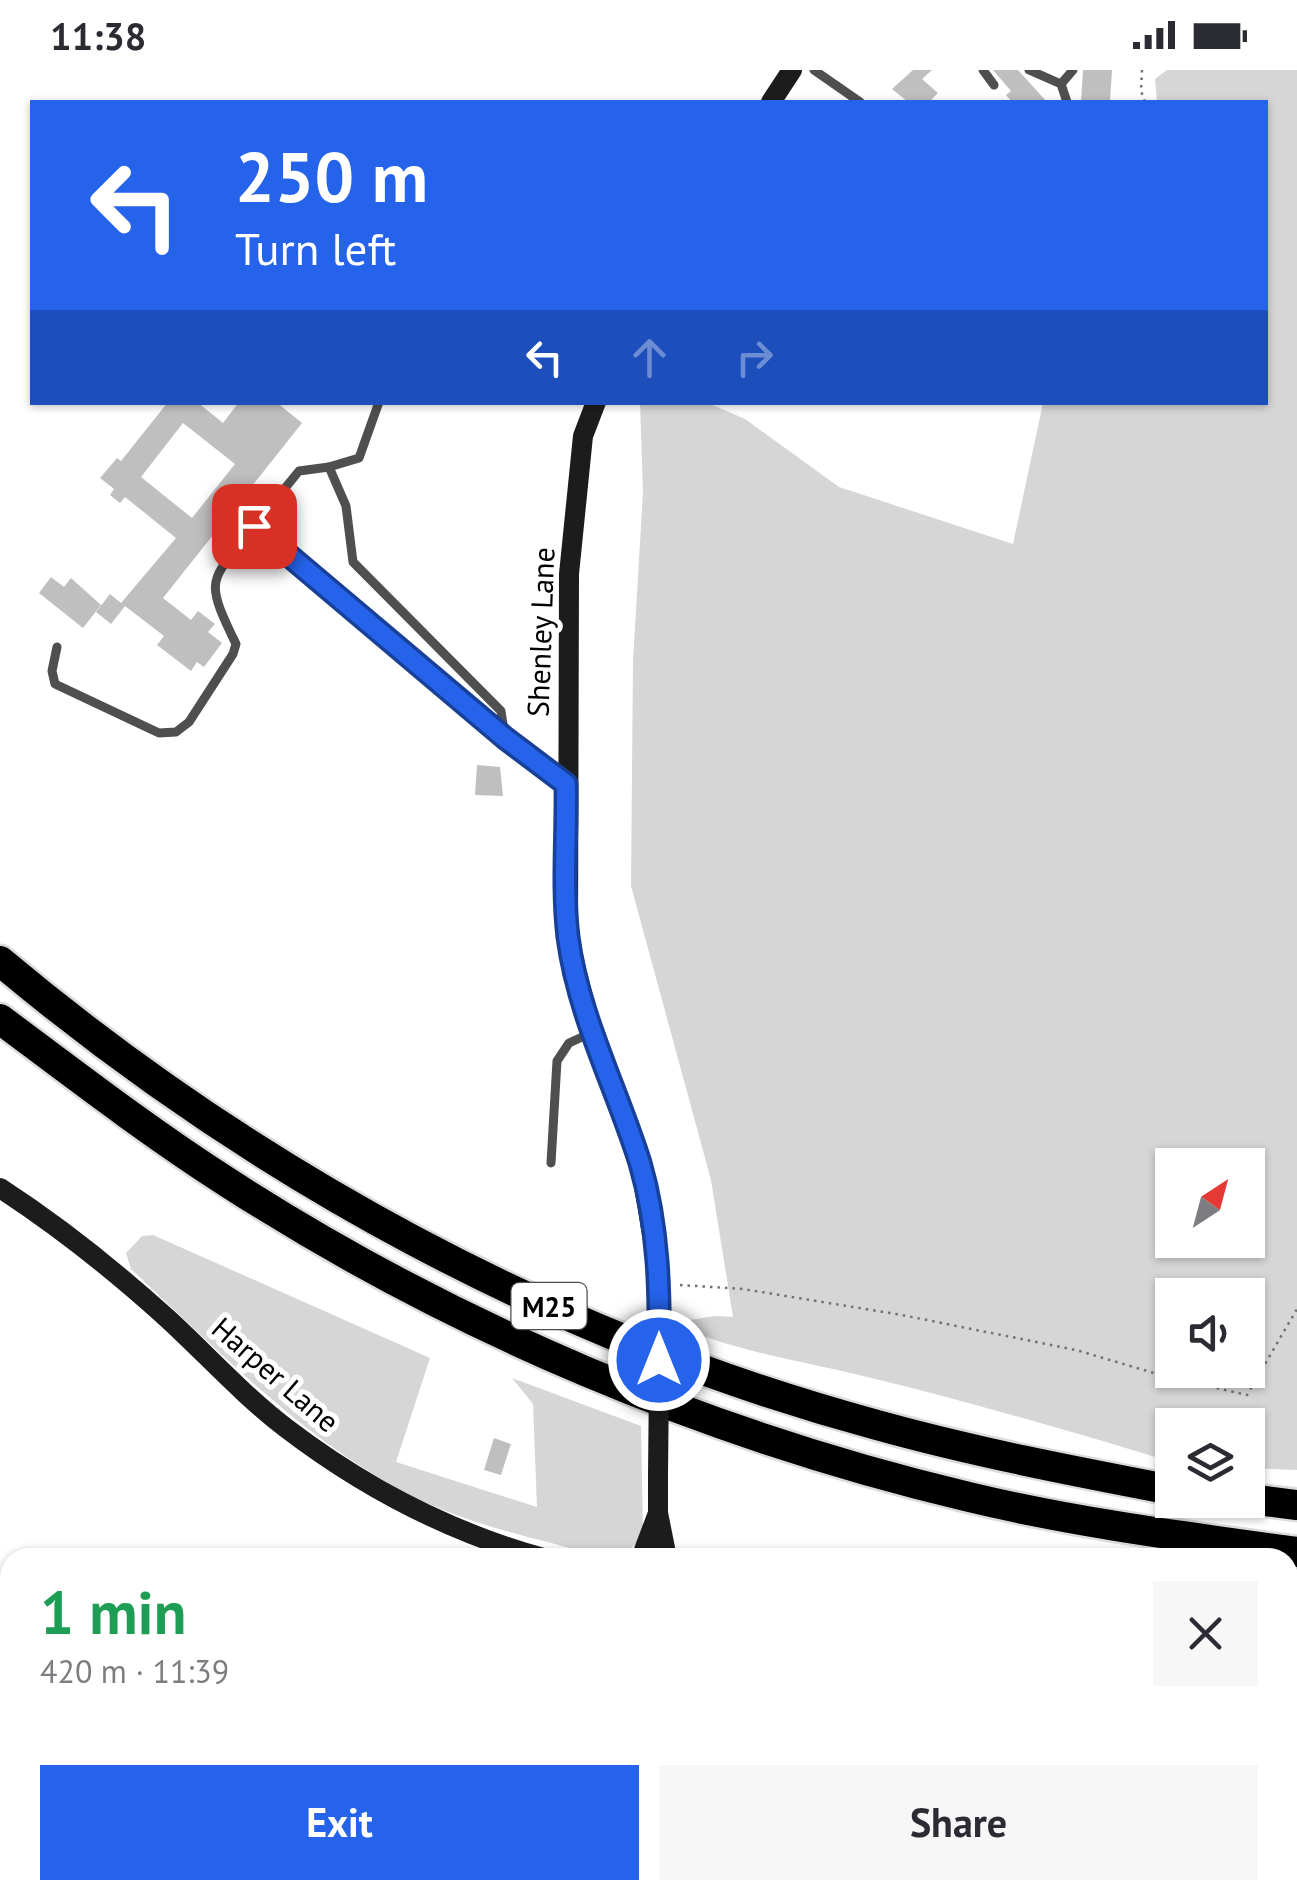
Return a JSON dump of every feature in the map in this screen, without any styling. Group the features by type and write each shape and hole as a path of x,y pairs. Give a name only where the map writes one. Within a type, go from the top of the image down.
{"highway":[{"name":"M25","path":"0,960 82,1029 212,1121 418,1244 533,1299 688,1363 873,1424 1004,1457 1155,1487"},
{"name":"M25","path":"0,1019 154,1134 291,1222 438,1303 630,1388 735,1429 970,1497 1138,1530 1268,1548"},
{"path":"1265,1501 1297,1505"}],"main road":[{"path":"773,100 792,70"},
{"name":"Shenley Lane","path":"595,405 583,436 569,574 568,937 594,1032 641,1166 660,1284 658,1513 666,1548"},
{"name":"Harper Lane","path":"0,1188 104,1263 282,1425 344,1469 380,1491 478,1537 512,1548"},
{"name":"Shenley Lane","path":"646,1548 658,1513"}],"lane":[{"path":"814,70 857,100"},
{"path":"983,70 994,84"},
{"path":"1029,70 1061,84"},
{"path":"1061,84 1073,70"},
{"path":"1061,84 1065,100"},
{"path":"57,647 52,671 54,684 160,732 176,732 189,722 236,644 215,600 216,576 299,471 329,468 358,458 377,405"},
{"path":"329,468 346,506 353,562 501,711 505,738"},
{"path":"254,526 505,738 566,784"},
{"path":"552,1164 557,1061 569,1042 594,1032"}],"path":[{"path":"1142,70 1144,100"},
{"path":"660,1284 743,1289 902,1315 1076,1350 1247,1395 1297,1309"}],"shaded area":[{"path":"1167,70 1297,70 1297,1470 1265,1469 1265,1408 1155,1408 1155,1457 941,1396 741,1348 671,1323 733,1317 711,1180 631,886 633,661 643,492 640,405 713,405 745,419 839,487 1013,544 1043,405 1268,405 1268,100 1157,100 1155,79"},
{"path":"153,1235 430,1358 396,1462 537,1507 533,1404 512,1378 641,1426 643,1533 630,1548 568,1548 454,1514 416,1498 360,1466 258,1387 131,1269 126,1253 142,1236"}],"building":[{"path":"913,70 932,70 922,79 938,93 931,100 906,100 892,89"},
{"path":"993,70 1018,70 1045,100 1010,100 1006,95 1011,91"},
{"path":"1083,70 1112,70 1110,100 1081,100"},
{"path":"166,405 201,405 223,423 237,405 280,405 302,423 163,598 191,620 198,611 215,624 208,632 222,643 204,667 197,662 191,671 157,645 164,636 125,606 111,624 96,612 110,594 121,603 176,538 125,497 120,503 110,495 114,489 100,478 117,458 121,461","holes":["183,423 235,464 192,518 141,477"]},
{"path":"51,577 64,587 71,578 101,605 83,628 39,593"},
{"path":"477,765 500,767 503,796 475,795"},
{"path":"494,1438 511,1444 501,1475 484,1470"}],"route":[{"path":"254,526 505,738 566,784 568,937 587,1014 641,1166 650,1206 660,1284 659,1360"}]}
